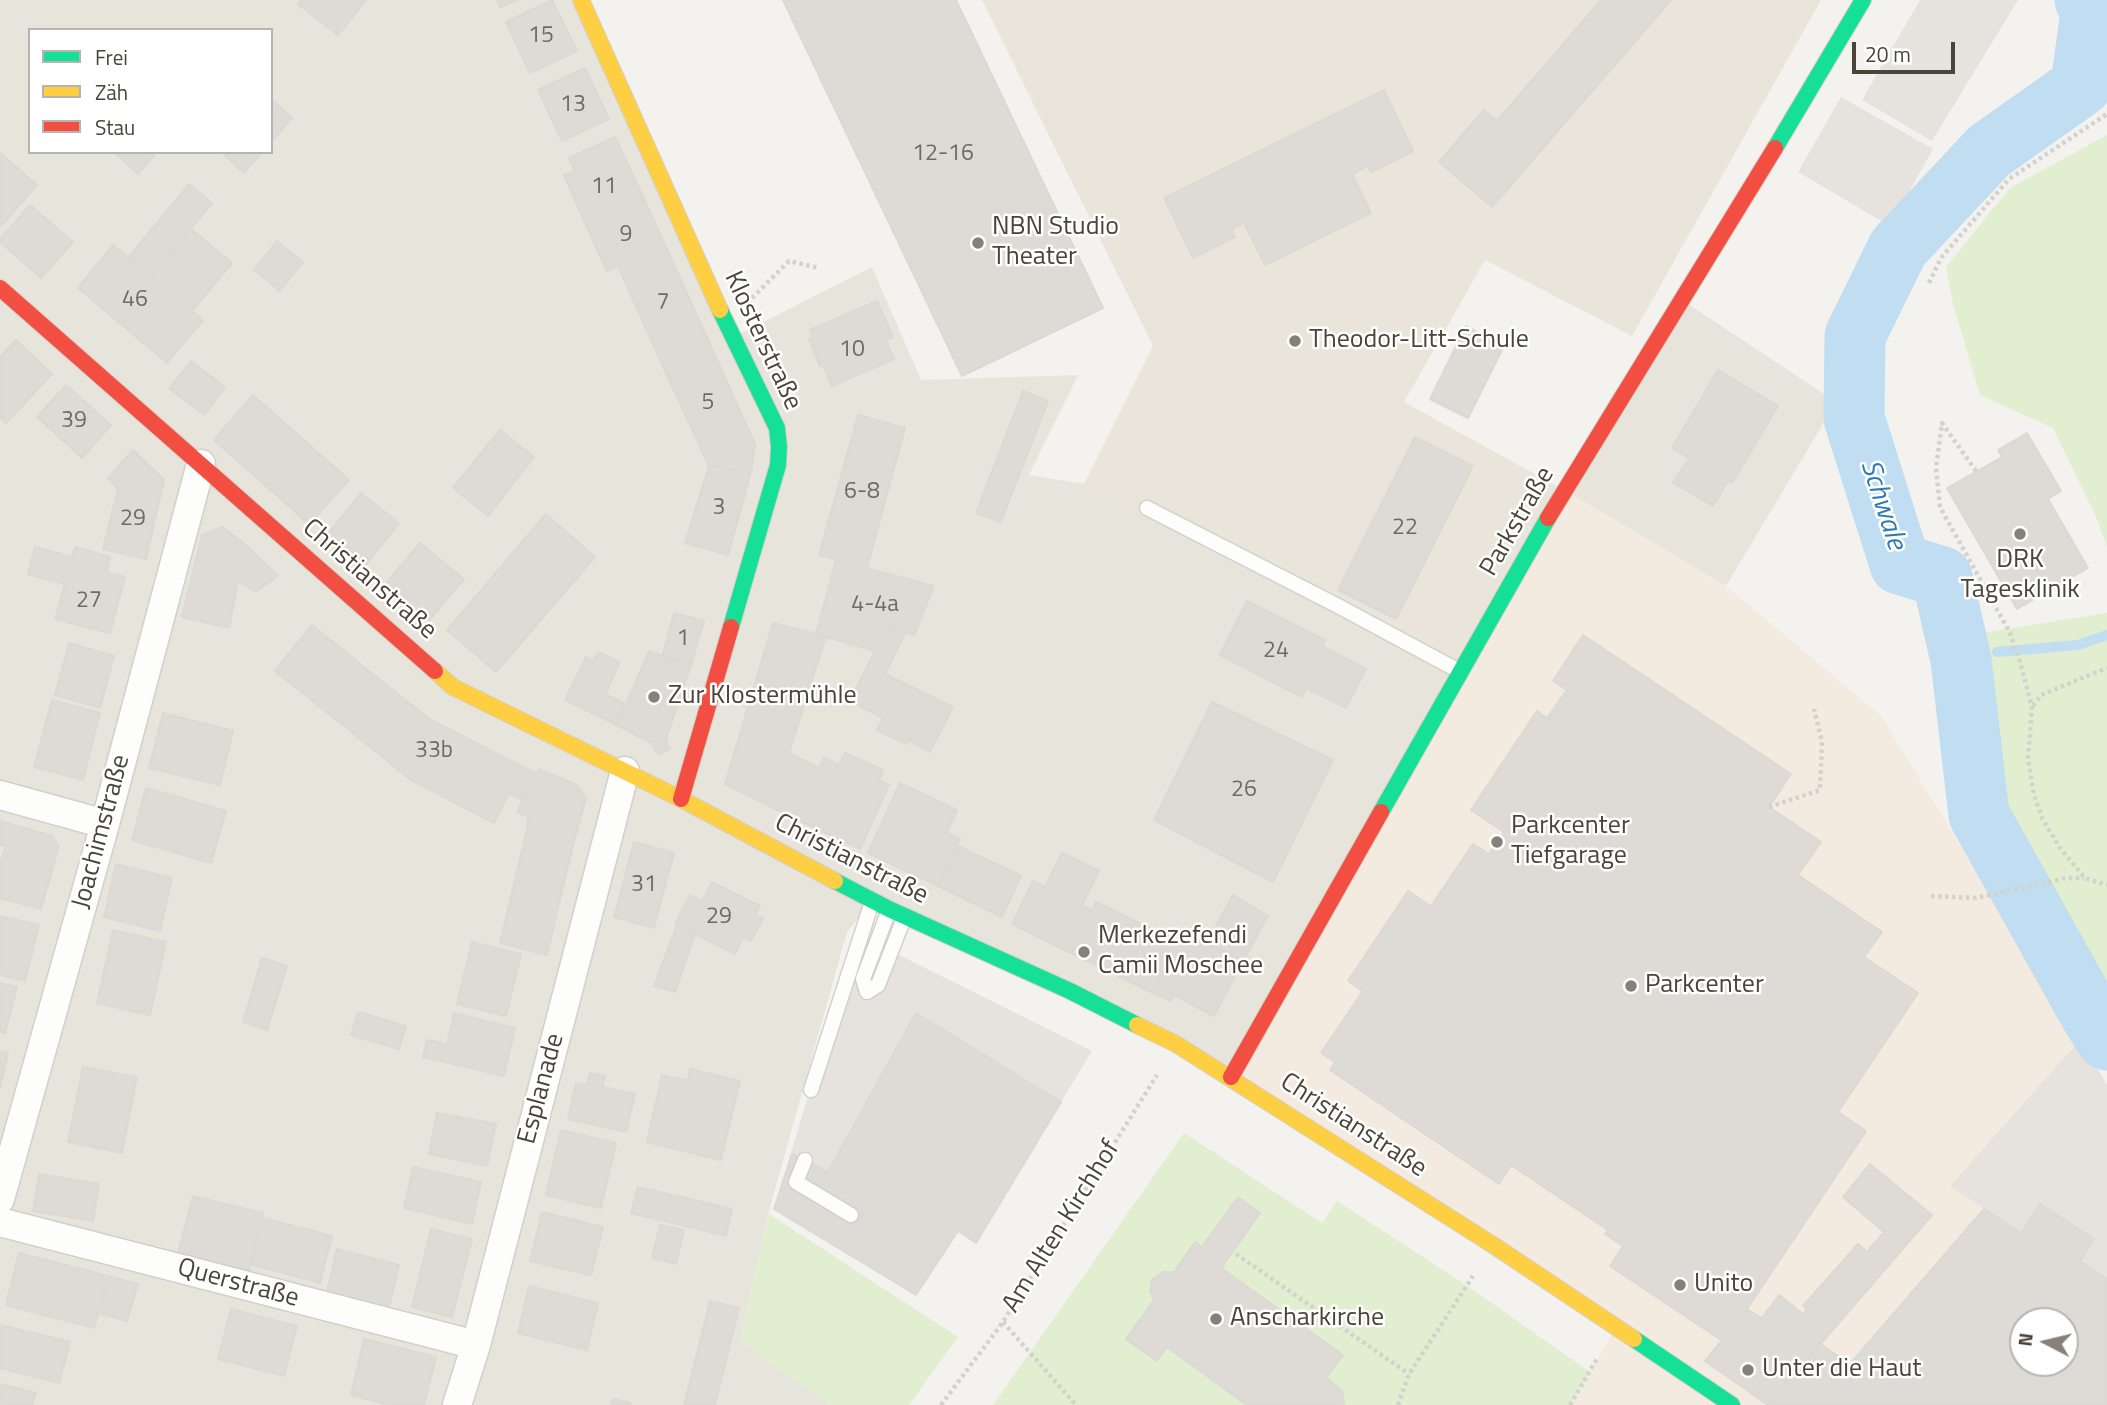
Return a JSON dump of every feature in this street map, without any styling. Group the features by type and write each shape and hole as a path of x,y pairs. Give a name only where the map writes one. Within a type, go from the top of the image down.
{"street":[{"name":"Klosterstraße","path":"581,0 776,428 779,447 778,466 681,799"},
{"name":"Parkstraße","path":"1231,1077 1564,490 1863,0"},
{"name":"Christianstraße","path":"0,288 453,687 681,799 905,917 1070,991 1176,1044 1493,1245 1732,1405"},
{"name":"Joachimstraße","path":"0,1199 105,824 201,464"},
{"name":"Esplanade","path":"457,1405 625,772"},
{"path":"0,795 105,824"},
{"name":"Querstraße","path":"0,1222 475,1345"}],"lane":[{"path":"1147,508 1460,672"},
{"path":"811,1090 872,900"},
{"path":"889,909 863,979 867,992 878,985 905,917"},
{"path":"806,1160 796,1182 852,1215"}],"path":[{"path":"1929,283 1941,258 2009,179 2107,114"},
{"path":"726,323 789,261 819,268"},
{"path":"1976,471 1941,423 1936,468 1940,507 2010,633 2032,707 2028,759 2034,794 2042,818 2060,848 2085,878"},
{"path":"2032,707 2041,695 2107,668"},
{"path":"1769,807 1820,790 1822,742 1814,709"},
{"path":"1931,897 1976,898 2066,878 2085,878 2107,885"},
{"name":"Am Alten Kirchhof","path":"941,1405 1003,1322 1176,1044"},
{"path":"1398,1405 1409,1374 1493,1245"},
{"path":"1236,1254 1409,1374"},
{"path":"1003,1322 1076,1405"},
{"path":"1570,1405 1616,1326"}],"shaded area":[{"path":"0,0 581,0 732,338 872,267 921,380 1078,375 1029,475 1084,484 1458,676 1231,1077 872,901 847,932 770,1207 740,1340 829,1405 0,1405"},
{"name":"Theodor-Litt-Schule","path":"982,0 1821,0 1632,336 1485,260 1404,402 1564,490 1458,676 1084,484 1153,346"},
{"path":"1920,0 2018,0 1932,141 1862,100"},
{"path":"1841,97 1933,149 1890,226 1798,172"},
{"path":"1682,300 1836,402 1726,586 1564,490"},
{"path":"1564,490 1726,586 1881,716 2107,1085 2107,1405 1570,1405 1616,1327 1231,1077"},
{"path":"857,934 1092,1051 976,1243 958,1231 916,1295 774,1209"},
{"path":"2080,1040 2107,1085 2107,1279 2080,1261 2094,1238 2041,1204 2021,1233 1950,1186"}],"green space":[{"path":"2107,135 2107,547 2097,519 2053,428 1980,395 1953,304 1946,267 2010,188"},
{"path":"2107,613 2107,1021 1997,803 1983,701 1982,633"},
{"path":"1184,1133 1322,1223 1337,1201 1466,1285 1590,1372 1570,1405 993,1405"},
{"path":"769,1214 958,1337 909,1405 829,1405 740,1340"}],"building":[{"path":"301,0 366,0 338,35 298,4"},
{"path":"497,0 518,0 500,7"},
{"path":"552,0 577,51 530,73 506,22"},
{"path":"783,0 956,0 1103,308 962,376"},
{"path":"1601,0 1671,0 1492,207 1439,162 1484,110 1497,121"},
{"path":"585,68 609,119 562,141 538,90"},
{"path":"1384,90 1413,151 1371,172 1368,166 1352,174 1371,213 1265,265 1244,223 1232,229 1235,237 1193,258 1164,198"},
{"path":"273,101 292,118 273,140"},
{"path":"615,137 644,199 586,225 564,175 575,171 569,158"},
{"path":"0,153 37,185 0,227"},
{"path":"116,154 155,154 138,174"},
{"path":"223,154 260,154 244,173"},
{"path":"189,184 212,203 151,277 128,258"},
{"path":"644,199 665,245 607,271 586,225"},
{"path":"30,205 73,242 41,278 0,242"},
{"path":"191,229 232,263 192,311 151,277"},
{"path":"277,241 303,262 280,291 254,270"},
{"path":"113,245 203,320 167,363 78,288"},
{"path":"665,245 708,340 661,362 618,266"},
{"path":"877,301 893,337 886,340 894,359 832,386 809,339 813,337 810,330"},
{"path":"1466,326 1504,346 1468,418 1430,399"},
{"path":"16,340 52,374 6,423 0,417 0,357"},
{"path":"708,340 755,444 751,472 709,466 661,362"},
{"path":"191,361 225,387 204,415 169,389"},
{"path":"1718,370 1778,406 1732,483 1728,481 1713,506 1673,483 1689,458 1672,448"},
{"path":"66,385 111,425 82,458 37,417"},
{"path":"1023,391 1048,401 1001,522 976,513"},
{"path":"253,395 349,480 309,524 214,440"},
{"path":"858,415 905,428 867,568 819,555"},
{"path":"500,430 534,457 488,516 453,488"},
{"name":"DRK Tagesklinik","path":"2027,433 2061,491 2048,499 2088,568 2017,609 1947,488 2002,457 1998,450"},
{"path":"1415,437 1473,466 1396,619 1338,590"},
{"path":"133,450 164,480 146,559 103,549 118,489 108,478"},
{"path":"709,466 751,472 728,555 685,543"},
{"path":"361,493 399,523 362,570 324,539"},
{"path":"546,514 595,557 496,672 447,630"},
{"path":"223,527 278,576 256,592 238,581 229,628 182,617 202,535"},
{"path":"420,543 464,579 425,625 382,588"},
{"path":"35,547 72,557 75,547 110,557 107,572 125,577 110,633 55,619 65,584 28,574"},
{"path":"836,560 934,586 914,636 888,625 875,651 816,634"},
{"path":"1247,601 1325,640 1322,646 1366,669 1346,708 1306,688 1302,697 1220,655"},
{"path":"674,613 704,621 691,665 662,657"},
{"path":"773,623 826,636 789,753 819,768 796,819 725,784"},
{"path":"312,625 384,683 348,729 275,671"},
{"path":"888,625 905,633 885,674 953,707 930,752 908,740 906,744 877,730 883,718 850,701"},
{"name":"Parkcenter","path":"1583,635 1791,774 1769,807 1821,842 1798,875 1882,932 1864,957 1918,993 1838,1112 1866,1131 1747,1309 1721,1340 1610,1266 1623,1246 1605,1234 1608,1230 1511,1165 1499,1184 1330,1070 1335,1062 1321,1053 1363,991 1348,981 1408,891 1431,906 1473,844 1489,854 1504,832 1471,810 1537,711 1547,718 1567,690 1553,681"},
{"path":"69,643 114,656 100,708 55,695"},
{"path":"649,651 691,665 666,739 670,749 658,754 651,743 617,725"},
{"path":"598,652 620,662 605,694 627,705 617,725 565,700 586,657 593,661"},
{"path":"384,683 431,720 537,774 523,801 509,793 494,823 411,780 348,729"},
{"path":"52,700 100,713 83,780 34,767"},
{"path":"1212,702 1333,760 1273,882 1154,820"},
{"path":"163,713 233,731 220,785 149,768"},
{"path":"845,753 883,770 879,780 889,785 860,849 796,819 824,758 839,765"},
{"path":"539,769 577,785 586,798 574,842 527,830 528,817 517,812"},
{"path":"900,783 957,810 947,833 960,839 938,886 868,853"},
{"path":"146,788 226,811 211,863 132,840"},
{"path":"0,821 52,836 59,846 41,909 0,898 0,864 6,846 0,845"},
{"path":"527,830 574,842 562,891 515,880"},
{"path":"634,842 674,853 654,928 614,917"},
{"path":"958,846 1021,876 1002,917 938,886"},
{"path":"1062,853 1099,871 1082,905 1092,910 1071,953 1012,924 1033,881 1045,887"},
{"path":"116,864 172,878 160,931 104,917"},
{"path":"515,880 562,891 547,955 500,943"},
{"path":"712,882 760,906 755,915 763,919 751,941 743,937 735,954 675,924 690,895 702,901"},
{"path":"1233,895 1268,916 1243,961 1207,942"},
{"path":"1096,902 1178,942 1153,993 1071,953"},
{"path":"0,916 39,925 25,981 0,975"},
{"path":"677,925 695,934 675,992 654,986"},
{"path":"113,930 166,942 150,1015 97,1003"},
{"path":"1183,930 1243,961 1214,1016 1174,995 1171,1001 1153,993"},
{"path":"472,942 521,954 506,1016 457,1004"},
{"path":"262,958 287,966 267,1030 243,1022"},
{"path":"0,983 17,987 5,1033 0,1032"},
{"path":"358,1012 406,1026 399,1049 351,1035"},
{"path":"454,1013 515,1028 504,1076 423,1057 427,1040 447,1044"},
{"path":"916,1013 1061,1102 976,1243 958,1231 916,1295 774,1209 792,1154 828,1172"},
{"path":"0,1051 8,1053 0,1088"},
{"path":"83,1067 137,1077 122,1153 68,1142"},
{"path":"690,1069 740,1081 721,1160 647,1142 662,1075 688,1081"},
{"path":"590,1073 605,1076 602,1087 635,1094 626,1132 568,1119 576,1083 586,1085"},
{"path":"437,1113 496,1124 487,1166 429,1154"},
{"path":"561,1130 616,1143 601,1208 546,1195"},
{"path":"1870,1164 1932,1215 1768,1405 1705,1361 1747,1309 1762,1318 1779,1295 1803,1314 1807,1309 1803,1306 1858,1244 1867,1252 1884,1232 1843,1197"},
{"path":"413,1167 481,1182 472,1224 404,1208"},
{"path":"39,1174 99,1184 93,1221 33,1211"},
{"path":"638,1187 732,1209 726,1236 631,1213"},
{"path":"193,1196 263,1213 249,1271 178,1253"},
{"name":"Anscharkirche","path":"1238,1197 1260,1213 1221,1268 1343,1355 1326,1378 1342,1390 1344,1405 1247,1405 1167,1347 1157,1361 1126,1339 1154,1300 1150,1290 1152,1279 1163,1272 1174,1272 1195,1242 1202,1247"},
{"path":"2040,1204 2094,1239 2080,1261 2107,1279 2107,1405 1768,1405 1819,1343 1850,1364 1984,1209 2021,1233"},
{"path":"542,1212 603,1227 591,1275 530,1261"},
{"path":"262,1218 332,1236 320,1283 250,1264"},
{"path":"660,1225 684,1230 676,1264 652,1258"},
{"path":"431,1229 472,1239 452,1317 412,1307"},
{"path":"337,1249 399,1265 389,1307 327,1292"},
{"path":"19,1253 108,1276 94,1328 6,1305"},
{"path":"108,1276 138,1284 127,1321 98,1313"},
{"path":"529,1286 598,1303 587,1350 518,1333"},
{"path":"710,1301 739,1308 715,1405 684,1405"},
{"path":"231,1309 297,1326 284,1376 218,1359"},
{"path":"0,1325 70,1342 59,1383 0,1368"},
{"path":"364,1339 436,1357 424,1405 389,1405 351,1395"},
{"path":"0,1384 36,1393 32,1405 0,1405"},
{"path":"613,1399 631,1403 611,1405"}],"waterway":[{"name":"Schwale","path":"2085,0 2091,11 2081,86 1989,151 1898,248 1855,336 1854,418 1900,564 1942,577 1961,660 1979,815 2107,1040"},
{"path":"1997,652 2078,645 2107,635"}],"traffic: fast":[{"path":"1775,148 1863,0"},
{"path":"720,310 777,428 779,447 778,465 731,627"},
{"path":"1381,812 1548,518"},
{"path":"835,881 1137,1025"},
{"path":"1634,1339 1732,1405"}],"traffic: slow":[{"path":"581,0 720,310"},
{"path":"435,671 453,687 681,799 835,881"},
{"path":"1137,1025 1176,1044 1493,1245 1634,1339"}],"traffic: jam":[{"path":"1548,518 1775,148"},
{"path":"0,288 435,671"},
{"path":"681,799 731,627"},
{"path":"1231,1077 1381,812"}],"place":[{"name":"NBN Studio Theater","path":"978,243"},
{"name":"Theodor-Litt-Schule","path":"1295,341"},
{"name":"DRK Tagesklinik","path":"2020,534"},
{"name":"Zur Klostermühle","path":"654,697"},
{"name":"Parkcenter Tiefgarage","path":"1497,842"},
{"name":"Merkezefendi Camii Moschee","path":"1084,952"},
{"name":"Parkcenter","path":"1631,986"},
{"name":"Unito","path":"1680,1285"},
{"name":"Anscharkirche","path":"1216,1319"},
{"name":"Unter die Haut","path":"1748,1370"}]}
